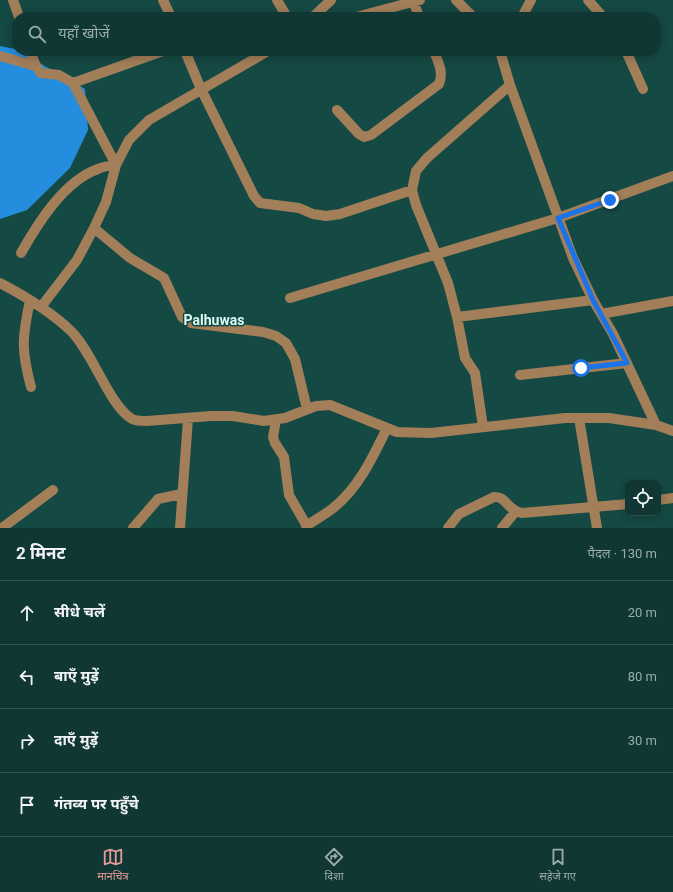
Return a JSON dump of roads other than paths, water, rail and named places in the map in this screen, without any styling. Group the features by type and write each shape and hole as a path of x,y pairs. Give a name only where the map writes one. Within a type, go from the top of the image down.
{"street":[{"path":"13,0 17,12"},
{"path":"163,0 169,12"},
{"path":"277,0 284,12"},
{"path":"319,12 331,0"},
{"path":"456,0 468,12"},
{"path":"588,0 599,12"},
{"path":"374,12 415,1 418,12"},
{"path":"524,12 530,1"},
{"path":"0,56 36,66"},
{"path":"32,56 41,73 59,76 73,83 116,165"},
{"path":"73,83 149,56"},
{"path":"187,56 201,89 254,196 260,203 299,208 313,214 326,216 340,214 412,190"},
{"path":"41,307 78,260 106,202 116,165 129,140 149,120 259,56"},
{"path":"337,110 360,134 364,137 371,136 439,84 442,77 441,69 436,56"},
{"path":"502,56 510,86 558,218 593,300 627,363 656,426"},
{"path":"628,56 643,89"},
{"path":"483,427 475,373 465,358 457,317 448,283 416,206 412,190 416,171 428,158 510,86"},
{"path":"21,253 47,213 82,176 99,168 116,165"},
{"path":"290,298 558,218 673,176"},
{"path":"94,228 130,258 164,278 182,316 191,323 263,332 276,336 286,343 294,359 307,409"},
{"path":"0,283 41,307 72,332 91,358 123,412 134,420 147,421 233,416 264,422 276,420 316,406 330,405 397,432 430,434 483,427 579,418 609,418 656,426 673,432"},
{"path":"30,300 23,331 22,349 31,388"},
{"path":"457,317 593,300"},
{"path":"601,314 673,301"},
{"path":"520,375 627,363"},
{"path":"579,418 592,507 597,528"},
{"path":"180,528 181,494 188,419"},
{"path":"276,420 273,437 274,443 284,458 288,495 307,527 332,509 349,491 368,465 387,428"},
{"path":"2,528 53,490"},
{"path":"133,528 158,499 181,494"},
{"path":"448,528 451,522 459,514 494,496 499,496 504,499 509,507 515,512 522,513 625,504"},
{"path":"661,500 673,498"},
{"path":"502,528 515,512"}],"water":[{"path":"0,46 12,48 12,56 27,56 85,89 88,130 70,168 27,210 0,219"}],"district":[{"name":"Palhuwas","path":"214,320"}]}
